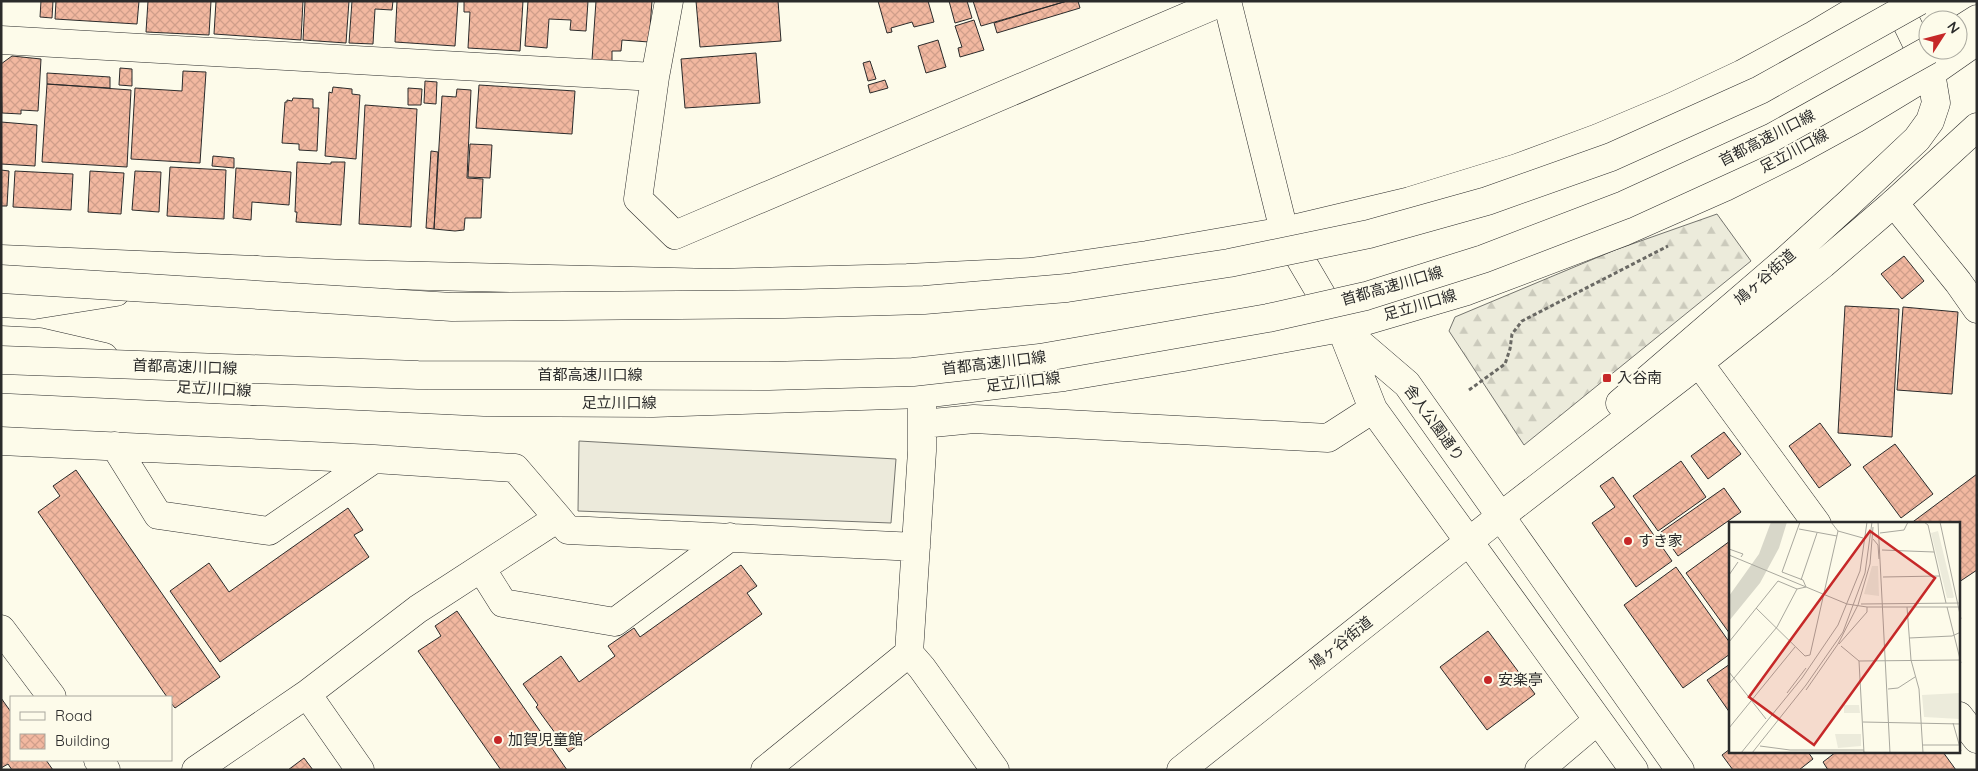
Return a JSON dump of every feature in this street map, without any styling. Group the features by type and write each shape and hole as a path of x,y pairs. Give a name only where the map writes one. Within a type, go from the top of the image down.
{"main road":[{"path":"669,1 655,77 638,199 675,235 1226,1 1284,232 1342,328 1373,409 1634,770"},
{"path":"1,259 346,274 715,283 907,278 1031,272 1284,232 1410,201 1517,168 1598,138 1674,106 1742,74 1814,35 1871,1"},
{"name":"鳩ヶ谷街道","path":"1501,516 1617,405 1785,261 1917,139 1930,121 1936,103 1930,61 1896,1"},
{"path":"1,279 452,306 795,304 924,300 1067,288 1239,262 1369,234 1487,201 1611,157 1760,90 1919,1"},
{"path":"1,40 655,77"},
{"name":"足立川口線","path":"1,379 484,402 653,403 922,394 1074,375 1184,357 1342,328 1467,291 1623,232 1725,187 1793,153 1856,119 1930,61 1977,41"},
{"name":"首都高速川口線","path":"1,360 418,375 769,376 913,372 1040,358 1286,314 1366,296 1483,259 1624,205 1773,138 1930,61"},
{"name":"鳩ヶ谷街道","path":"1181,770 1823,264 1894,203 1977,127"},
{"path":"1894,203 1958,282 1977,309"},
{"path":"1,303 34,305 257,270"},
{"name":"舎人公園通り","path":"1342,328 1407,384 1680,770"},
{"path":"1,340 39,342 254,391"},
{"path":"1699,363 1816,522"},
{"path":"922,394 922,451 910,653 995,770"},
{"path":"922,424 974,419 1328,438 1373,409"},
{"path":"1,441 374,459 515,468 568,530 916,547"},
{"path":"115,446 158,515 268,530 374,459"},
{"path":"196,770 308,694 418,609 558,518"},
{"path":"481,568 504,603 615,622 730,537"},
{"path":"1,629 51,696"},
{"path":"765,770 910,653"},
{"path":"308,694 360,770"},
{"path":"1960,717 1977,739"},
{"path":"1538,770 1598,720"}],"path":[{"path":"1469,390 1504,364 1510,349 1512,334 1522,322 1670,246"}],"green space":[{"path":"1717,214 1751,261 1524,445 1449,331 1455,317 1615,250"}],"shaded area":[{"path":"579,441 896,459 891,523 578,511"}],"building":[{"path":"41,1 53,1 52,18 40,17"},
{"path":"56,1 139,1 137,24 55,19"},
{"path":"148,1 211,1 209,35 146,32"},
{"path":"216,1 303,1 301,40 214,34"},
{"path":"305,1 349,1 346,43 303,40"},
{"path":"352,1 393,1 392,10 375,9 373,44 349,43"},
{"path":"397,1 458,1 455,46 395,42"},
{"path":"464,1 523,1 520,51 468,48 470,12 464,12"},
{"path":"528,1 588,1 586,31 570,30 571,20 549,19 547,48 525,46"},
{"path":"596,1 652,1 649,42 622,40 621,51 612,51 612,61 592,60"},
{"path":"696,1 778,1 781,41 700,47"},
{"path":"878,1 928,1 934,22 914,27 912,22 891,28 892,32 887,33"},
{"path":"949,1 967,1 972,18 955,23"},
{"path":"973,1 1067,1 981,26"},
{"path":"1067,1 1078,1 1080,8 997,33 994,23"},
{"path":"974,20 984,50 960,57 958,48 962,47 955,26"},
{"path":"938,40 946,67 926,73 918,46"},
{"path":"756,53 760,103 685,108 681,59"},
{"path":"12,56 41,59 38,111 21,110 21,114 2,113 1,64"},
{"path":"870,61 876,79 868,81 863,63"},
{"path":"120,68 132,69 132,86 119,85"},
{"path":"183,71 206,72 200,163 131,159 135,88 182,91"},
{"path":"47,73 110,77 110,88 47,84"},
{"path":"885,80 888,88 870,93 868,85"},
{"path":"425,81 437,82 436,104 424,103"},
{"path":"47,84 131,90 127,167 42,162"},
{"path":"479,85 575,91 572,134 476,128"},
{"path":"333,87 352,89 352,94 360,95 356,159 325,156 329,92 332,93"},
{"path":"408,88 422,89 421,105 408,105"},
{"path":"457,89 471,90 467,178 483,179 481,218 465,218 464,230 455,231 434,229 442,96 456,97"},
{"path":"293,98 313,99 313,108 319,108 317,151 299,150 299,144 282,143 285,102 287,100 292,101"},
{"path":"365,105 417,109 411,227 359,224"},
{"path":"1,122 37,125 35,166 1,164"},
{"path":"470,144 492,145 490,178 468,177"},
{"path":"431,151 438,152 434,229 426,228"},
{"path":"213,156 234,158 234,168 212,166"},
{"path":"297,162 331,164 331,162 345,162 341,225 296,222"},
{"path":"170,167 226,170 224,219 167,216"},
{"path":"236,168 291,172 289,205 252,202 251,220 233,218"},
{"path":"1,170 9,171 7,206 1,206"},
{"path":"15,171 73,174 71,210 13,207"},
{"path":"90,171 124,173 121,214 88,212"},
{"path":"135,171 161,172 159,212 132,210"},
{"path":"1904,256 1924,281 1902,299 1881,274"},
{"path":"1845,306 1899,309 1892,437 1838,433"},
{"path":"1903,307 1958,312 1952,394 1897,390"},
{"path":"1820,423 1851,465 1819,488 1789,446"},
{"path":"1724,432 1741,454 1708,479 1691,456"},
{"path":"1895,444 1933,494 1901,518 1863,467"},
{"path":"1681,461 1706,497 1658,531 1633,496"},
{"path":"76,470 220,677 175,708 172,704 172,696 166,696 38,512 60,496 53,486"},
{"path":"1977,474 1977,570 1960,581 1960,522 1913,522"},
{"path":"1613,477 1672,561 1636,587 1592,523 1615,507 1600,486"},
{"path":"1724,488 1741,512 1678,556 1661,532"},
{"path":"348,508 363,530 354,535 369,557 220,662 170,591 209,563 229,592"},
{"path":"1729,542 1729,633 1686,573"},
{"path":"741,565 757,586 747,593 762,614 569,752 536,707 538,705 523,684 561,656 579,682 615,656 608,646 634,628 640,637"},
{"path":"1676,567 1729,642 1729,655 1683,688 1624,605"},
{"path":"457,611 567,770 501,770 418,651 441,636 435,626"},
{"name":"安楽亭","path":"1488,631 1535,694 1487,730 1440,667"},
{"path":"1729,665 1729,712 1707,680"},
{"path":"1,698 10,711 10,761 47,761 53,770 12,770 8,764 1,768"},
{"path":"1729,750 1729,754 1809,754 1813,759 1799,770 1733,770 1722,755"},
{"path":"1833,754 1944,754 1956,770 1828,770 1823,762"},
{"path":"304,758 313,770 288,770"}],"place":[{"name":"入谷南","path":"1607,378"},
{"name":"すき家","path":"1628,541"},
{"name":"安楽亭","path":"1488,680"},
{"name":"加賀児童館","path":"498,740"}]}
